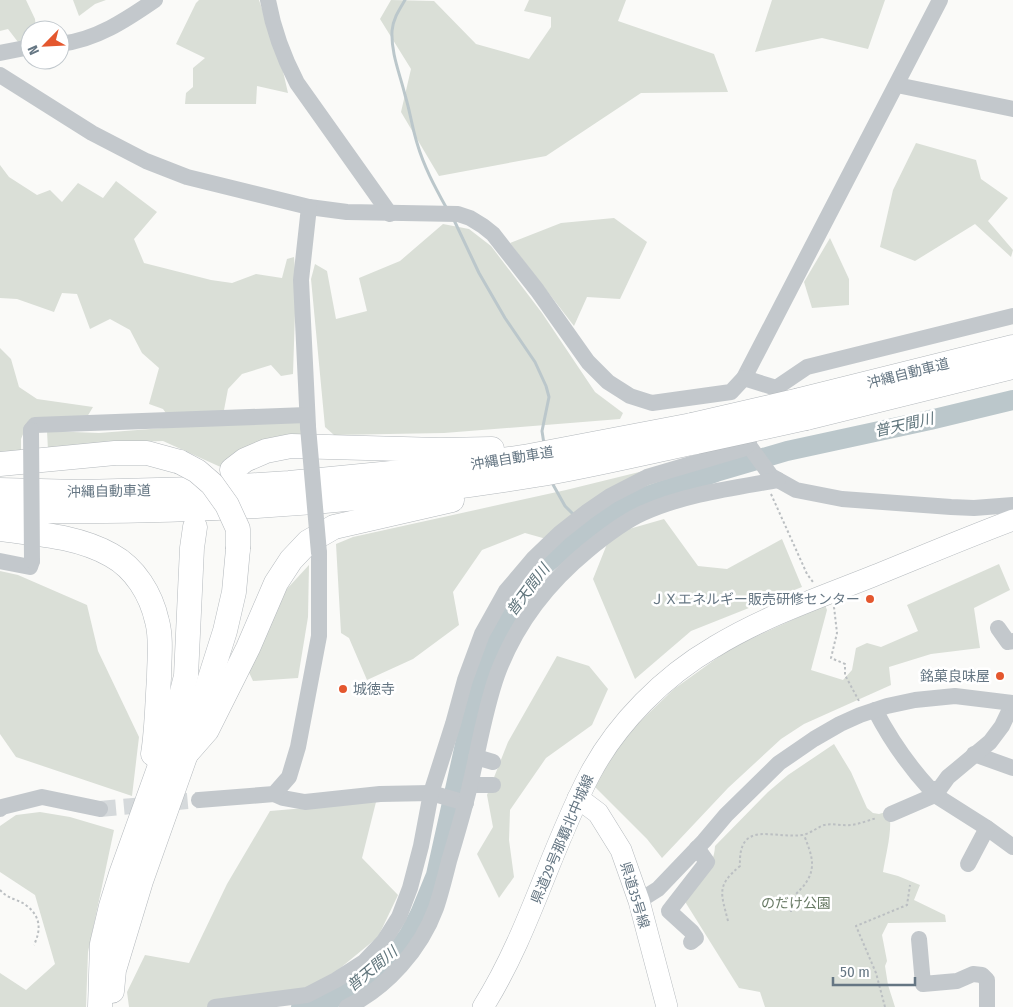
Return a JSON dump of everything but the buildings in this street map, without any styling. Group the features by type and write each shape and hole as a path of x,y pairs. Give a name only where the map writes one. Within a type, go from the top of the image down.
{"highway":[{"name":"沖縄自動車道","path":"803,409 1013,347"},
{"name":"沖縄自動車道","path":"0,510 78,512 293,504 468,484 537,474 694,433 1013,367"},
{"name":"沖縄自動車道","path":"0,490 80,492 186,490 289,483 453,467 524,457 611,441 694,433"},
{"path":"232,470 245,460 266,451 291,446 440,450 500,448 559,441 611,441"},
{"path":"0,464 115,453 147,453 180,462 197,471 212,484 227,506 238,529 234,592 225,631 186,754 141,881 114,970 113,1007"},
{"path":"186,754 207,730 248,648 276,583 291,560 308,542 334,527 507,488 537,474"},
{"path":"100,1007 102,944 120,874 171,735 186,676 192,548 195,527"},
{"path":"0,529 82,542 111,555 134,572 148,595 158,621 160,653 157,729 145,808"}],"main road":[{"name":"県道29号那覇北中城線","path":"483,1007 526,924 590,773 605,749 628,720 656,691 699,656 729,638 788,611 1013,520"},
{"name":"県道35号線","path":"578,798 598,813 621,850 638,901 667,1007"}],"street":[{"path":"70,43 78,42 119,24 155,0"},
{"path":"268,0 270,13 297,83 390,214"},
{"path":"0,75 92,133 146,161 187,177 308,207 347,212 450,214 470,218 493,234 537,290 588,362 608,382 630,396 652,403 731,392 744,378 940,0"},
{"path":"0,53 20,49"},
{"path":"897,85 1013,109"},
{"path":"274,794 289,777 298,747 319,636 319,552 307,421 302,280 308,207"},
{"path":"744,378 776,388 807,367 1013,316"},
{"path":"731,392 749,446 774,483"},
{"path":"0,561 30,567 32,561 31,430 35,425 307,421"},
{"path":"215,1007 307,995 336,980 364,962 384,941 399,917 410,888 432,793 465,680 482,634 506,591 534,558 577,520 610,496 647,477 749,446"},
{"path":"347,1007 361,1001 390,977 418,944 436,909 466,803 497,675 514,638 537,602 568,567 606,535 642,513 682,500 728,488 774,483 796,490 842,499 974,508 1013,505"},
{"path":"998,628 1008,642 1013,641"},
{"path":"638,901 658,889 726,815 778,763 814,739 868,708 915,700 955,696 1013,703 1002,726 990,742 948,777 937,792 891,814"},
{"path":"868,708 912,769 930,789 937,792 1013,847"},
{"path":"974,754 1013,768"},
{"path":"476,757 493,762"},
{"path":"470,784 493,785"},
{"path":"199,800 274,794 283,798 306,802 380,794 432,793 466,803"},
{"path":"0,809 42,797 100,808"},
{"path":"968,864 987,828"},
{"path":"691,942 696,938 692,932 669,911 707,862 697,848"},
{"path":"919,940 923,984 958,973 982,975 987,980 987,1007"}],"path":[{"path":"774,483 807,574 815,585"},
{"path":"834,601 838,633 831,658 845,664 845,675 868,708"},
{"path":"728,921 723,902 722,886 728,875 740,866 742,844 752,836 763,834 804,835 825,825 852,825 891,814"},
{"path":"791,912 791,900 807,882 812,869 813,857 804,835"},
{"path":"885,1007 876,973 856,926 907,905 910,884"},
{"path":"0,890 8,898 26,905 38,920 39,933 34,945"}],"green space":[{"path":"0,0 26,0 35,20 20,20 20,42 18,42 8,29 0,31"},
{"path":"73,0 106,0 95,4 79,16"},
{"path":"199,0 259,0 282,67 288,93 257,86 256,104 185,104 186,93 193,87 193,68 205,58 176,44"},
{"path":"391,0 434,1 476,44 529,59 551,27 551,17 524,11 529,0 626,0 618,21 714,54 728,92 641,93 546,156 439,176 401,112 411,69 380,19"},
{"path":"772,0 885,0 868,49 822,38 755,52"},
{"path":"916,143 976,160 981,179 1008,198 988,221 1013,250 1011,257 975,224 915,261 880,247 893,190"},
{"path":"0,165 9,177 37,195 50,190 62,202 78,183 103,198 116,181 157,212 134,239 144,263 211,280 232,283 256,274 282,278 287,259 294,257 296,282 293,374 281,376 271,365 242,374 228,389 224,410 301,423 303,436 225,469 163,441 108,443 48,450 47,431 99,433 176,427 163,409 149,404 159,368 142,353 130,330 110,319 90,329 77,294 62,293 54,312 17,299 0,298"},
{"path":"614,218 647,242 620,299 587,297 574,326 510,243 561,223"},
{"path":"443,224 469,229 491,246 542,313 595,392 623,413 620,419 444,433 334,435 325,427 311,279 315,264 327,271 336,319 367,311 359,278 400,261"},
{"path":"830,238 849,279 849,305 812,308 804,282"},
{"path":"0,348 11,359 19,387 37,399 93,407 87,417 29,420 21,439 21,453 0,454"},
{"path":"684,461 684,474 617,499 557,542 525,533 482,550 453,592 459,625 413,659 367,680 349,638 341,633 336,544 353,537 566,490"},
{"path":"664,519 698,566 727,569 782,539 802,587 691,631 635,679 593,579 609,539 629,529"},
{"path":"999,564 1010,590 974,608 980,648 931,654 889,667 891,685 804,724 781,739 728,788 662,858 647,839 594,786 627,734 674,689 731,648 825,605 827,610 811,670 843,680 852,670 856,648 867,643 881,647 918,631 907,605"},
{"path":"309,565 308,617 298,678 253,681 246,666 285,591"},
{"path":"0,571 18,575 87,605 98,651 139,737 132,796 16,757 0,734"},
{"path":"557,656 589,666 608,689 592,725 546,758 510,810 509,840 514,877 499,898 477,854 493,827 487,795 508,742"},
{"name":"のだけ公園","path":"834,744 851,772 867,808 873,813 879,814 889,811 890,834 883,872 920,885 914,900 945,915 946,922 888,923 882,935 887,961 885,966 888,985 895,1007 765,1007 760,992 739,988 684,900 708,869 712,862 715,846 768,792 788,775"},
{"path":"376,802 362,858 398,895 378,937 333,974 301,991 235,1007 129,1007 127,992 145,955 189,963 227,884 270,811"},
{"path":"40,812 70,817 114,830 88,952 86,1007 0,1007 0,973 26,990 55,964 35,895 0,872 0,826 16,815"}],"waterway":[{"path":"405,0 397,15 392,31 394,56 420,152 430,177 447,209"},
{"path":"453,218 479,273 505,318 535,362 546,386 549,397 542,431 544,444"},
{"name":"普天間川","path":"301,1007 334,998 357,986 378,971 394,955 409,935 436,875 472,713 502,624 524,588 541,568 585,531 621,508 648,496 716,472 787,451 1013,400"},
{"path":"551,481 565,506 574,515"},
{"name":"普天間川","path":"580,525 585,531"}],"tunnel":[{"path":"100,809 199,800"}],"place":[{"name":"ＪＸエネルギー販売研修センター","path":"870,599"},
{"name":"銘菓良味屋","path":"1000,676"},
{"name":"城徳寺","path":"343,689"}]}
